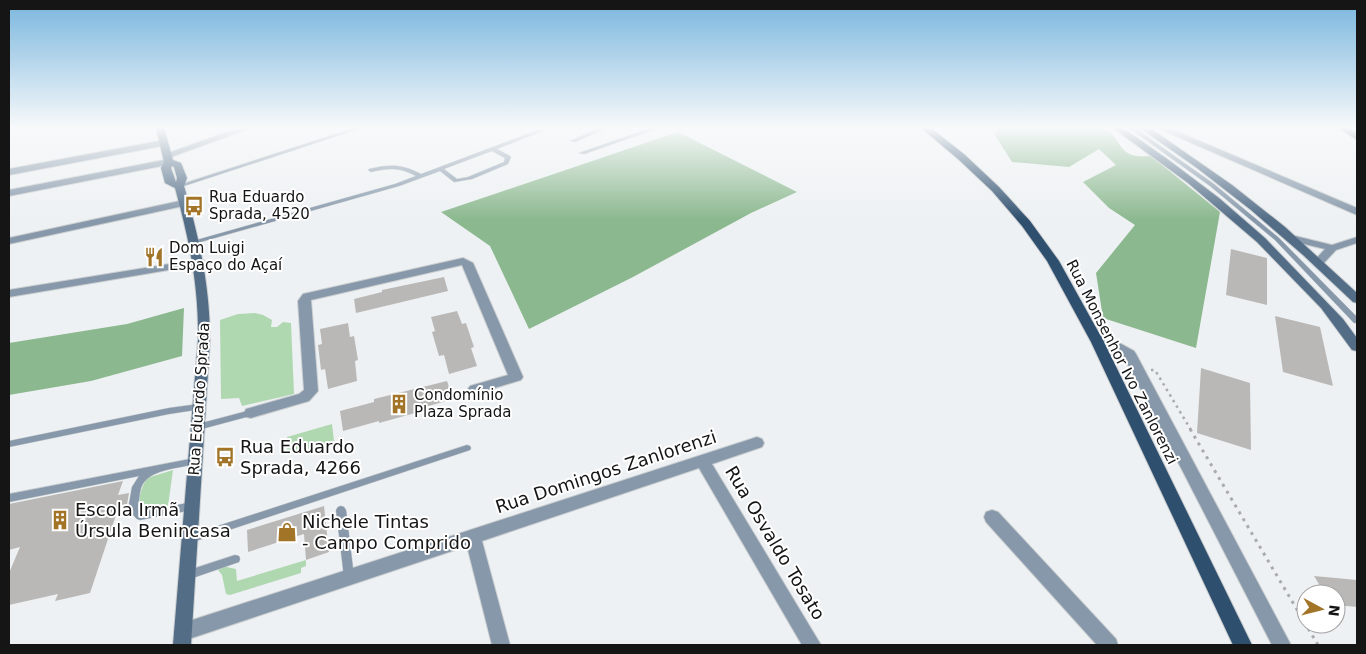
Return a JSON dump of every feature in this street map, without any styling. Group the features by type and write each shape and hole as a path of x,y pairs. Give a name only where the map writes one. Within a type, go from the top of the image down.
{"main road":[{"name":"Rua Monsenhor Ivo Zanlorenzi","path":"963,159 1015,212 1054,262 1092,332 1243,645"}],"street":[{"path":"9,172 81,159"},
{"path":"9,193 166,159"},
{"name":"Rua Eduardo Sprada","path":"168,159 166,168 170,182 179,186 200,262 205,322 183,639"},
{"path":"1160,159 1193,182 1291,269 1336,317 1357,347"},
{"path":"1188,159 1216,178 1320,262 1357,299"},
{"path":"1232,159 1357,212"},
{"path":"9,241 184,203"},
{"path":"1291,238 1332,248 1357,240"},
{"path":"1320,262 1332,248"},
{"path":"251,413 304,398 311,391 304,300 307,297 463,261 467,263 516,377 475,389"},
{"path":"9,294 200,262"},
{"path":"1092,332 1129,354 1282,645"},
{"name":"Rua Domingos Zanlorenzi","path":"183,639 350,578 757,443"},
{"name":"Rua Osvaldo Tosato","path":"703,461 812,645"},
{"path":"992,517 1109,645"},
{"path":"473,537 501,645"}],"lane":[{"path":"179,186 265,159"},
{"path":"195,242 397,185 468,159"},
{"path":"441,169 456,181 470,178 506,163 507,159"},
{"path":"1175,159 1258,222 1309,269 1357,321"},
{"path":"371,170 387,166 402,166 421,176"},
{"path":"9,444 169,411 199,407"},
{"path":"198,427 251,413"},
{"path":"190,539 467,448"},
{"path":"9,498 196,461"},
{"path":"161,467 142,477 135,489 133,510 140,516 192,506"},
{"path":"341,510 350,578"},
{"path":"187,575 235,559"}],"path":[{"path":"1138,370 1155,370 1318,645"}],"green space":[{"path":"599,159 731,159 797,192 751,213 633,277 529,329 490,246 441,212"},
{"path":"1010,159 1083,159 1069,167 1012,162"},
{"path":"1109,159 1154,159 1220,212 1196,348 1103,318 1096,273 1135,225 1109,208 1083,182 1116,165"},
{"path":"184,308 182,356 91,381 9,395 9,343 127,324"},
{"path":"255,313 272,320 271,327 277,327 283,322 291,323 294,394 242,406 239,398 221,399 220,320 238,314"},
{"path":"332,424 334,441 287,455 287,437"},
{"path":"173,470 168,506 144,511 139,507 139,499 147,478"},
{"path":"306,560 306,566 301,568 301,573 230,595 226,594 222,575 218,570 222,566 236,569 237,581"}],"building":[{"path":"1231,249 1267,258 1267,305 1226,295"},
{"path":"444,277 448,291 356,313 354,299 382,292 382,290"},
{"name":"Condomínio Plaza Sprada","path":"457,311 462,324 466,323 474,347 471,348 477,366 449,374 444,355 439,356 432,332 435,331 431,317"},
{"path":"1275,316 1320,327 1333,386 1283,372"},
{"path":"348,323 350,337 354,336 358,360 355,361 357,381 328,389 325,369 321,370 318,345 322,344 320,329"},
{"path":"1201,368 1250,383 1251,450 1197,433"},
{"name":"Condomínio Plaza Sprada","path":"447,381 453,399 425,407 426,410 343,431 340,411 374,402 374,399"},
{"path":"123,481 118,495 129,493 126,510 117,512 90,593 55,601 58,594 9,605 9,573 20,547 9,550 9,504"},
{"name":"Nichele Tintas - Campo Comprido","path":"324,506 329,552 306,560 304,534 248,552 247,530"},
{"path":"1314,576 1357,580 1357,607 1346,606 1346,584 1319,584"}],"place":[{"name":"Rua Eduardo Sprada, 4520","path":"194,206"},
{"name":"Dom Luigi Espaço do Açaí","path":"154,257"},
{"name":"Condomínio Plaza Sprada","path":"399,404"},
{"name":"Rua Eduardo Sprada, 4266","path":"225,457"},
{"name":"Escola Irmã Úrsula Benincasa","path":"60,520"},
{"name":"Nichele Tintas - Campo Comprido","path":"287,532"}]}
